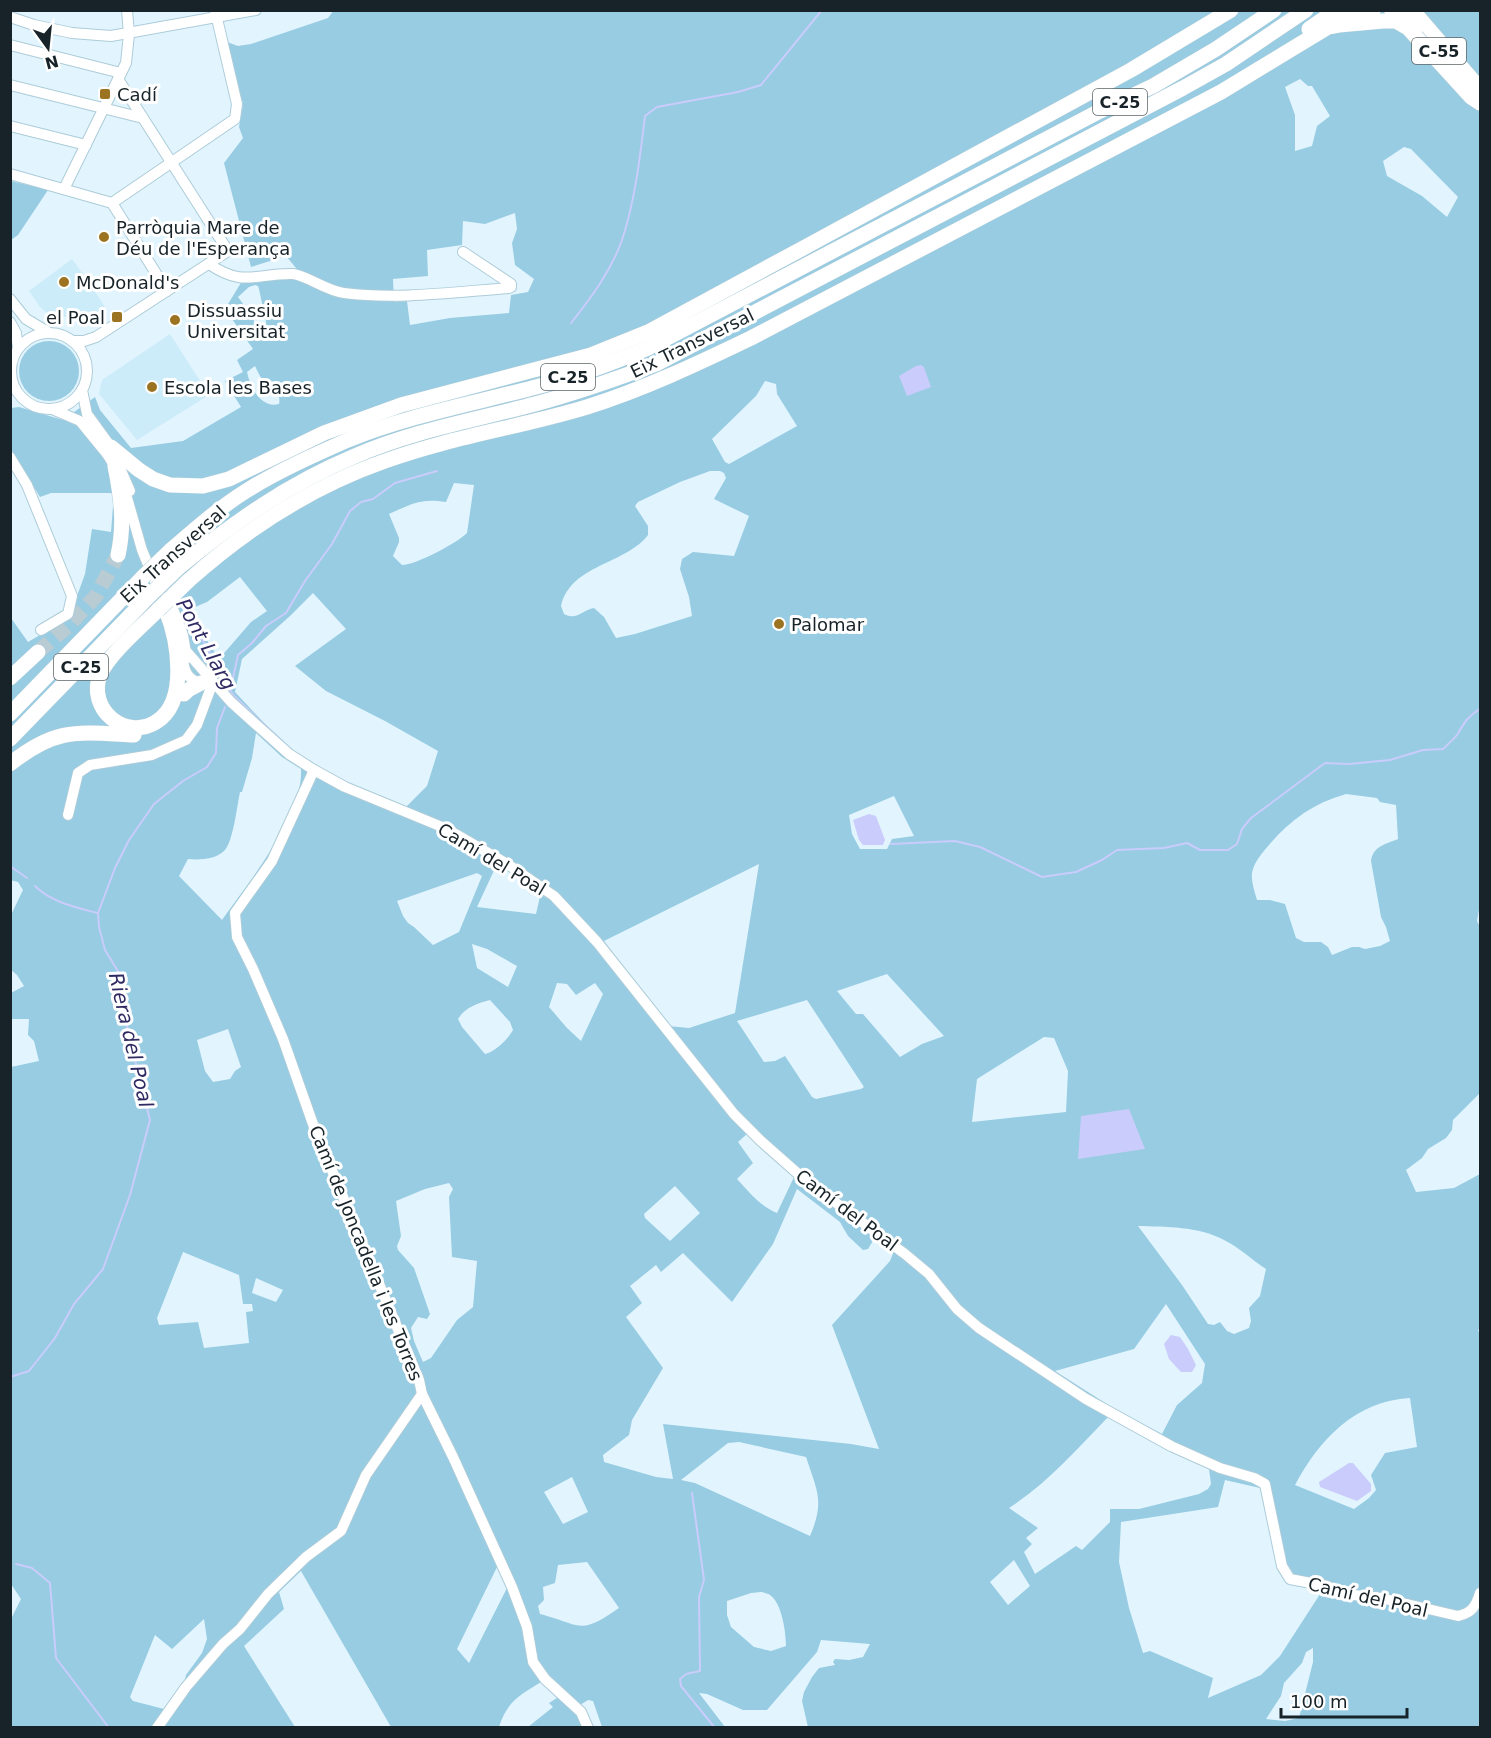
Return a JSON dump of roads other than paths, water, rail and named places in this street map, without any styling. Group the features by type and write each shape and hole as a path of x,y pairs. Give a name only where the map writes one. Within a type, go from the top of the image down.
{"highway":[{"path":"111,447 153,479 170,485 203,486 229,479 324,433 401,405 591,355 648,332 1131,70 1231,10"},
{"name":"Eix Transversal","path":"10,714 171,550 206,519 247,490 300,462 350,440 427,414 598,369 648,348 1096,113 1153,86 1274,10"},
{"name":"Eix Transversal","path":"10,739 178,568 218,534 298,482 347,459 433,430 537,404 656,364 1183,88 1226,64 1306,10"},
{"path":"1268,63 1283,47 1335,11"},
{"path":"162,610 177,649 178,677 174,698 167,712 155,723 128,727 114,721 103,710 98,693 99,676 104,667 188,581 261,523 318,490 387,460 586,407 678,373 751,338 1221,92 1328,27 1396,21 1408,28 1471,97 1480,101"},
{"path":"961,184 1131,70"},
{"path":"863,256 927,231 1174,117"},
{"path":"115,466 122,506 118,555"},
{"path":"10,678 38,652"},
{"path":"10,764 39,743 64,734 85,732 137,735 155,731 173,718 184,694 187,675"},
{"path":"184,694 188,690 209,683"}],"main road":[{"path":"1335,11 1356,14 1374,10"},
{"name":"C-55","path":"1391,10 1399,13 1431,42 1480,101"},
{"name":"C-55","path":"1413,10 1480,88"}],"street":[{"path":"64,189 126,63 129,34 127,10"},
{"path":"10,16 34,25 83,35 129,34 216,14 256,10"},
{"path":"112,203 231,123 237,115 237,104 216,14"},
{"path":"10,45 120,76 143,118 228,251 96,337 74,341"},
{"path":"10,85 143,118"},
{"path":"10,126 86,145"},
{"path":"10,174 112,203 167,291"},
{"path":"208,264 222,273 236,277 294,274 340,293 374,296 509,288 511,286 463,252"},
{"path":"10,299 26,319 48,332 63,335 74,341 83,351 87,375 82,390 68,404 52,409"},
{"path":"10,322 16,333 18,348"},
{"path":"48,332 31,337 18,348 11,363 11,381 19,394 28,402 80,421 115,466 125,488 162,610 173,618 178,631 183,668 187,675"},
{"path":"86,360 96,337"},
{"name":"Camí del Poal","path":"82,390 87,414 111,447 126,480 148,552 178,619 187,652 187,675 191,680 209,683"},
{"path":"10,402 28,402"},
{"path":"10,458 27,485 72,596 68,614 41,630"},
{"name":"Camí del Poal","path":"187,652 209,683 269,738 314,770 380,803 447,829 509,865 554,896 597,942 734,1114 761,1142 804,1179 929,1274 957,1310 979,1328 1086,1399 1171,1446 1220,1468 1254,1478 1265,1484 1282,1566 1290,1580 1327,1587 1344,1594 1381,1598 1458,1616 1468,1613 1476,1604 1480,1593"},
{"path":"68,815 78,773 90,765 152,755 186,740 197,725 210,690 209,683"},
{"name":"Camí de Joncadella i les Torres","path":"314,770 272,861 235,913 237,938 283,1039 314,1127 419,1380 422,1394 512,1587 527,1627 534,1662 545,1679 581,1712 588,1728"},
{"path":"158,1728 186,1687 223,1644 240,1629 268,1594 306,1557 341,1531 366,1475 422,1394"}],"waterway":[{"path":"571,323 606,273 622,240 634,194 645,116 657,107 738,92 761,85 822,10"},
{"name":"Riera del Poal","path":"231,687 238,655 266,626 286,613 305,581 332,544 350,511 361,502 373,499 395,483 437,471"},
{"name":"Pont Llarg","path":"180,599 233,695 284,743"},
{"name":"Riera del Poal","path":"10,1377 29,1371 55,1338 74,1304 103,1269 130,1195 150,1120 128,1032 119,973 105,950 98,913 115,868 129,840 154,804 183,781 207,767 216,753 217,728 225,707"},
{"path":"891,844 955,841 980,847 1042,877 1076,872 1117,850 1164,848 1187,843 1200,850 1228,850 1237,844 1242,829 1251,818 1325,763 1349,764 1390,760 1423,750 1443,749 1457,735 1469,717 1480,709"},
{"path":"10,866 27,878"},
{"path":"35,886 56,900 97,913"},
{"path":"692,1493 704,1580 699,1597 700,1671 686,1674 680,1679 681,1686 715,1728"},
{"path":"16,1564 32,1568 50,1583 56,1658 109,1728"}],"tunnel":[{"path":"38,652 69,625 96,596 118,555"}],"place":[{"name":"Cadí","path":"105,94"},
{"name":"Parròquia Mare de Déu de l'Esperança","path":"104,237"},
{"name":"McDonald's","path":"64,282"},
{"name":"el Poal","path":"117,317"},
{"name":"Dissuassiu Universitat","path":"175,320"},
{"name":"Escola les Bases","path":"152,387"},
{"name":"Palomar","path":"779,624"}]}
